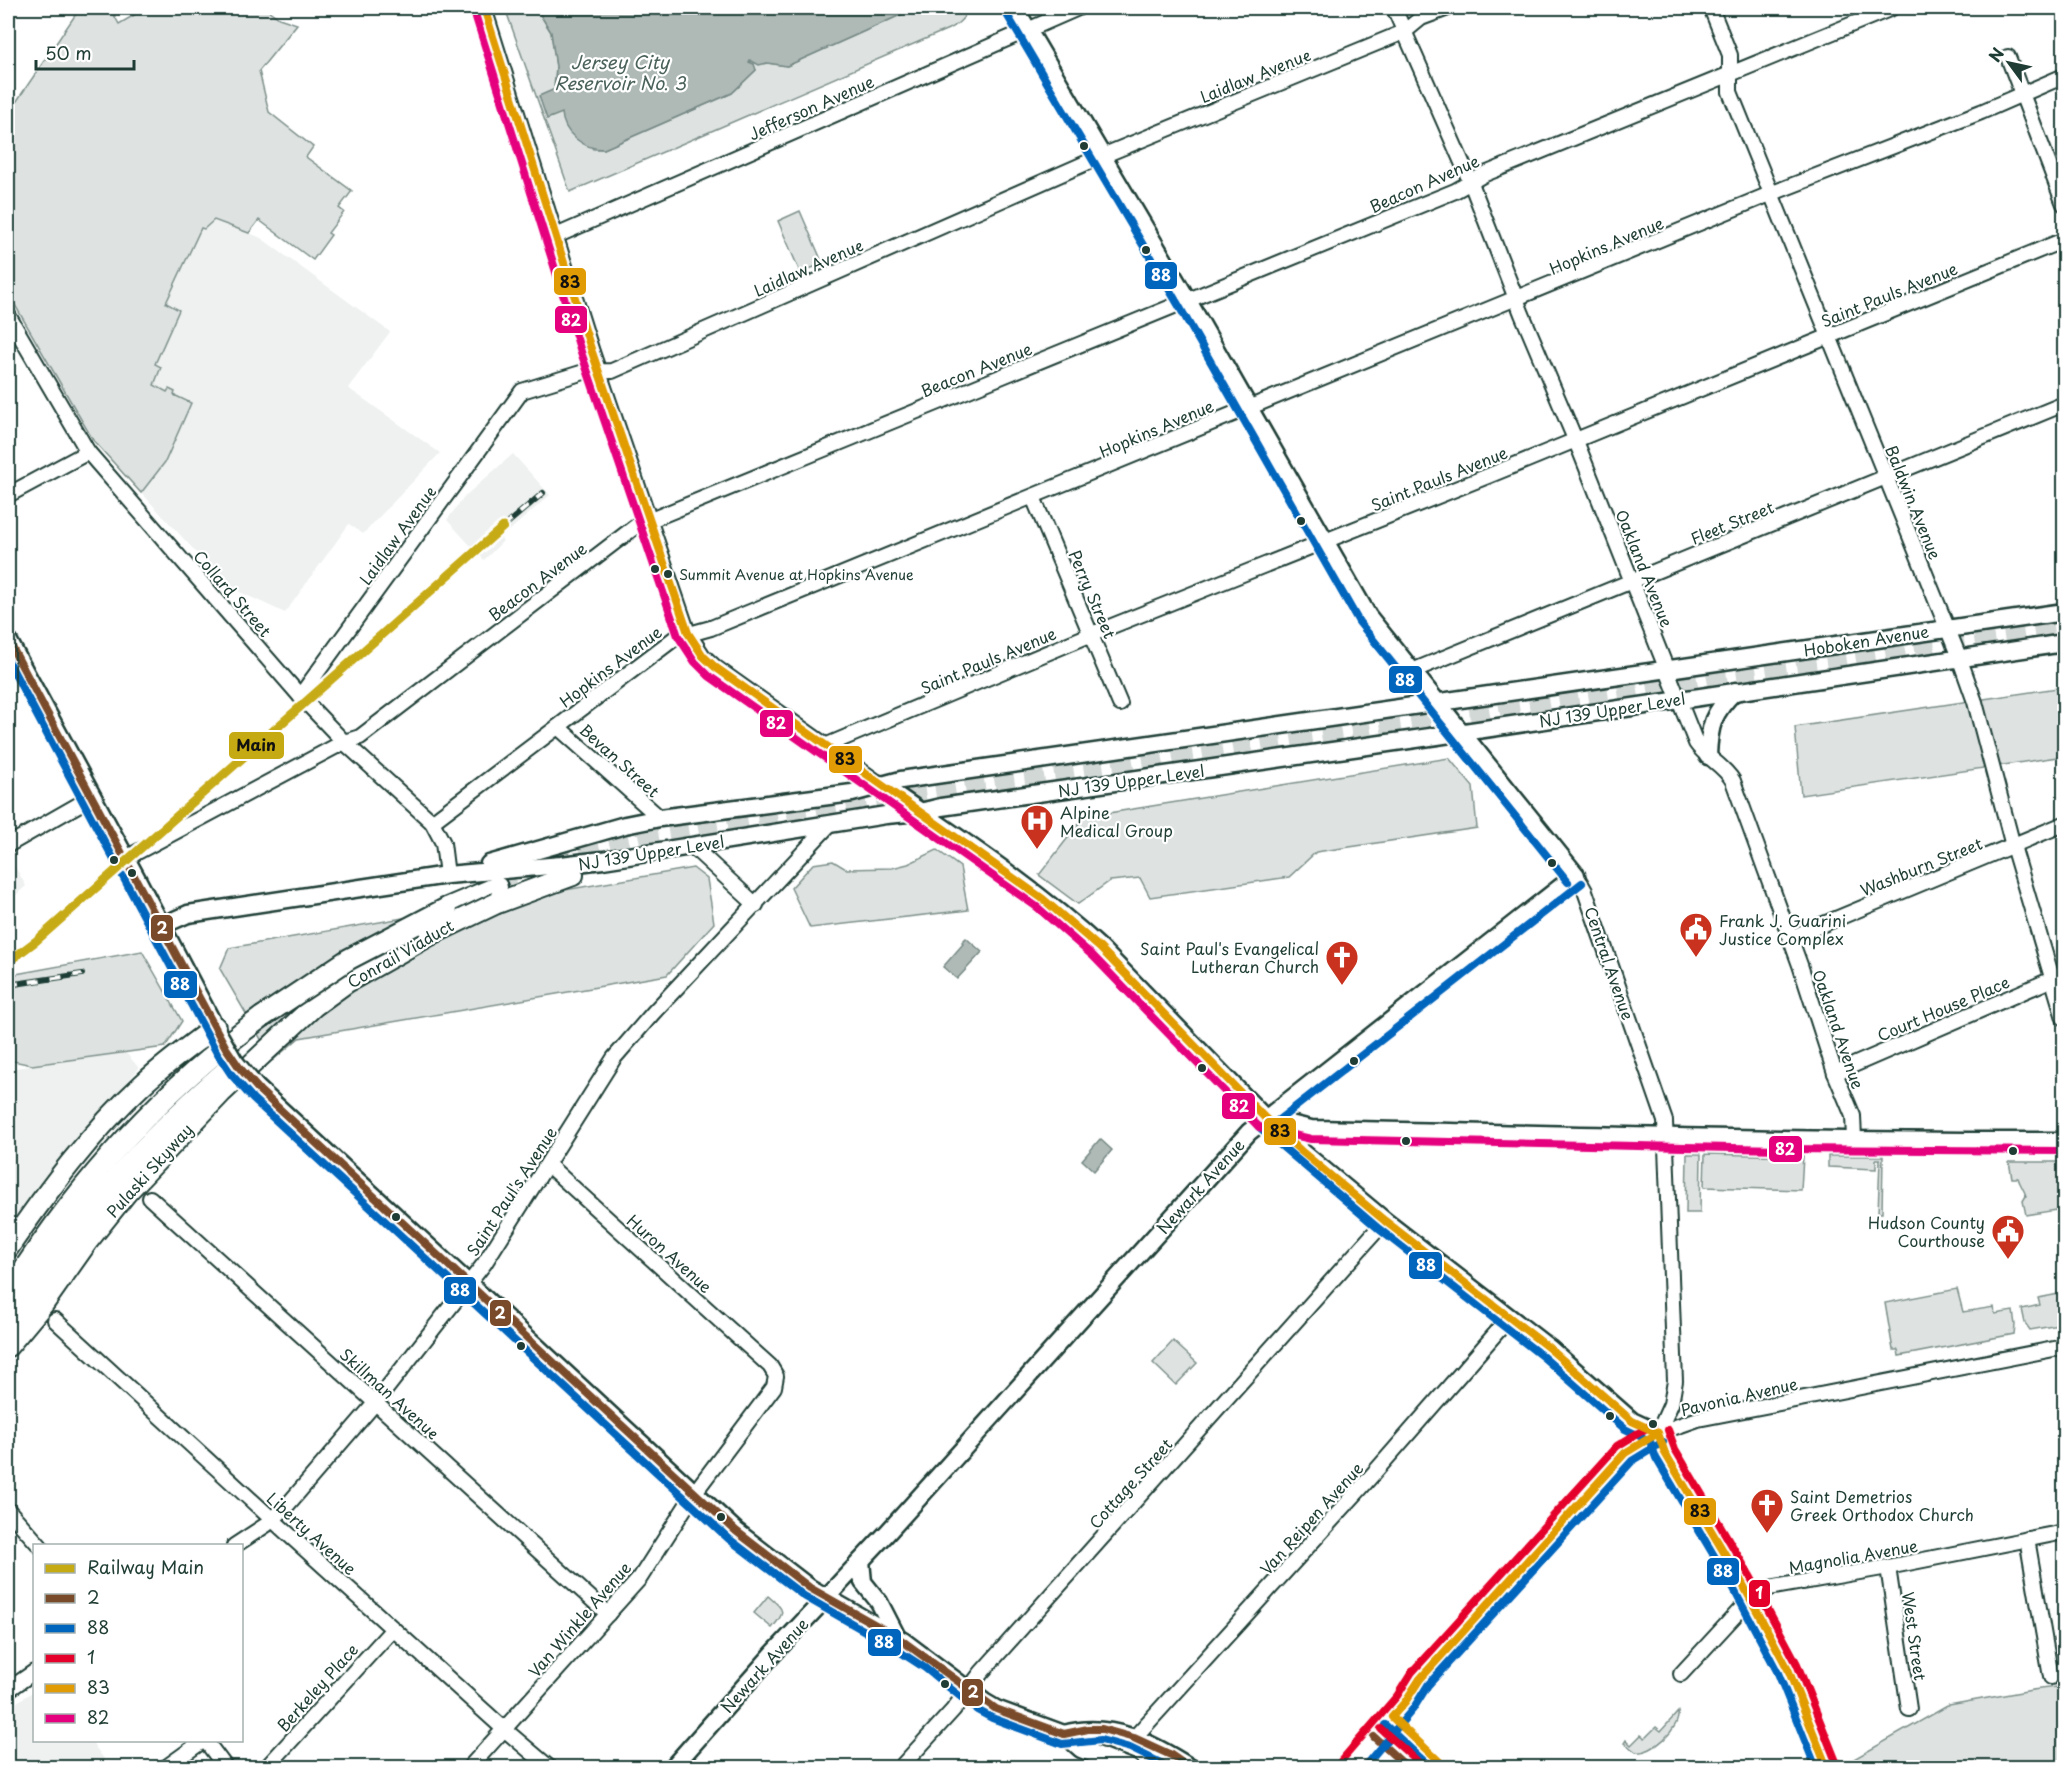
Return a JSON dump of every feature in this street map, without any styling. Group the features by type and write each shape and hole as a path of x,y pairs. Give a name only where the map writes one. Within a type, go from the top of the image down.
{"highway":[{"path":"497,895 573,875"},
{"name":"Conrail Viaduct","path":"88,1181 137,1125 171,1092 228,1042 262,1017 349,959 447,908 497,895"},
{"name":"Conrail Viaduct","path":"308,1011 347,982 497,895"},
{"path":"8,1326 65,1243 93,1207 140,1152 204,1090 323,990 411,938 430,935"},
{"name":"Pulaski Skyway","path":"8,1346 100,1225 146,1170 221,1093 308,1011"},
{"path":"8,1248 61,1174 124,1102 159,1070 217,1030"},
{"path":"8,1289 88,1181"},
{"path":"8,1254 30,1228 59,1201 88,1181"},
{"path":"8,1294 34,1251"}],"main road":[{"name":"Central Avenue","path":"1015,8 1188,301 1368,616 1576,876"},
{"name":"Hoboken Avenue","path":"1668,670 2064,612"},
{"path":"8,640 14,666 126,858 234,1061 255,1086 736,1531 768,1557 825,1598 897,1637 996,1709 1064,1734 1081,1749 1130,1767"},
{"name":"Hoboken Avenue","path":"1815,679 2064,643"},
{"name":"NJ 139 Upper Level","path":"447,875 625,825 660,818 852,793 880,784 1668,670"},
{"name":"NJ 139 Upper Level","path":"163,926 188,914 447,875 561,865 1815,679"},
{"path":"1708,756 1709,735 1715,714 1735,691"},
{"path":"880,784 1035,893 1073,923 1265,1118 1385,1221 1510,1317 1632,1421 1658,1433 1665,1453 1750,1598 1788,1670 1827,1767"},
{"path":"1265,1118 1576,876"},
{"path":"1265,1118 1311,1129 2064,1141"},
{"name":"Newark Avenue","path":"672,1767 1242,1139 1265,1118"},
{"path":"861,1561 863,1582 879,1602 897,1637"},
{"path":"1064,1734 1088,1729 1102,1729 1134,1738 1191,1767"}],"street":[{"path":"484,8 599,372 688,633 703,656 715,667 880,784"},
{"name":"Jefferson Avenue","path":"556,236 1078,8"},
{"name":"Oakland Avenue","path":"1394,8 1471,183 1516,300 1576,440 1696,742 1728,773 1733,781 1790,938 1835,1072 1853,1116 1854,1139"},
{"name":"Laidlaw Avenue","path":"300,696 522,391 584,372 612,371 1102,156 1404,32 1421,18 1448,8"},
{"name":"Baldwin Avenue","path":"1711,8 1730,55 1730,92 1948,628 1975,702 2013,846 2058,976 2064,1018"},
{"name":"Beacon Avenue","path":"126,858 344,742 360,737 636,526 1188,301 1471,183 1485,174 1892,8"},
{"path":"2008,57 2064,204"},
{"name":"Hopkins Avenue","path":"432,822 664,644 688,633 711,628 1770,194 1981,112 2064,76"},
{"name":"Saint Pauls Avenue","path":"825,746 1092,634 1576,440 2064,240"},
{"name":"Collard Street","path":"8,315 88,452 300,696 344,742 432,822 443,843 447,875"},
{"name":"Fleet Street","path":"1412,671 2064,404"},
{"path":"8,495 88,452"},
{"name":"Perry Street","path":"1033,497 1120,704"},
{"name":"Bevan Street","path":"558,726 660,818"},
{"path":"8,845 92,797"},
{"name":"Washburn Street","path":"1790,938 2064,824"},
{"name":"Saint Paul's Avenue","path":"236,1544 272,1520 284,1509 376,1402 470,1284 622,1047 829,825"},
{"path":"692,846 756,905"},
{"name":"Central Avenue","path":"1576,876 1585,891 1665,1121 1675,1381 1671,1404 1658,1433"},
{"name":"Court House Place","path":"1835,1072 2058,976"},
{"name":"Huron Avenue","path":"548,1165 770,1366"},
{"name":"Skillman Avenue","path":"150,1198 608,1614"},
{"name":"Cottage Street","path":"900,1767 969,1690 988,1665 1385,1221"},
{"name":"Van Reipen Avenue","path":"1134,1738 1360,1489 1510,1317"},
{"name":"Liberty Avenue","path":"55,1320 272,1520 504,1729 550,1767"},
{"name":"Pavonia Avenue","path":"1348,1767 1405,1702 1420,1678 1625,1453 1658,1433 1698,1419 2064,1347"},
{"name":"Van Winkle Avenue","path":"470,1767 640,1578 695,1492 774,1387 776,1376 770,1366"},
{"path":"8,1510 39,1544"},
{"name":"Magnolia Avenue","path":"1681,1674 1750,1598 1768,1588 2064,1532"},
{"path":"2027,1539 2051,1677"},
{"name":"West Street","path":"1888,1567 1909,1709"},
{"name":"Berkeley Place","path":"266,1767 393,1629"},
{"path":"8,1690 33,1673"},
{"path":"165,1767 202,1742"},
{"path":"207,1742 226,1767"}],"shaded area":[{"path":"80,8 110,8 119,24 136,14 180,8 265,8 279,18 297,24 259,71 269,112 313,147 306,157 352,191 339,208 344,212 328,233 331,235 313,260 259,220 249,233 214,220 204,229 201,228 166,303 179,310 155,364 161,367 154,385 167,392 169,389 175,392 174,395 191,403 165,462 141,493 93,440 8,293 8,114"},
{"path":"505,8 536,8 551,32 556,67 554,86 556,89 547,118 562,112 593,149 604,149 732,93 756,70 749,60 787,66 916,8 967,8 962,19 953,27 570,192"},
{"path":"8,169 128,193 203,229 214,220 227,223 261,238 390,332 348,388 440,453 363,534 349,524 285,613 227,586 93,440 8,293"},
{"path":"800,211 823,264 800,272 778,221"},
{"path":"513,454 550,495 501,538 503,541 484,560 447,520 464,497"},
{"path":"2064,687 2064,756 1801,795 1795,727"},
{"path":"1449,758 1473,787 1477,828 1316,852 1289,877 1150,897 1140,878 1110,881 1078,904 1039,875 1084,817"},
{"path":"937,850 960,867 968,910 810,928 791,888 813,864 833,861 846,869 892,868 908,864"},
{"path":"8,854 26,886 8,902"},
{"path":"693,868 707,879 714,923 667,975 299,1038 273,1060 220,969 229,948"},
{"path":"142,951 182,1021 165,1047 32,1065 8,1060 8,972 16,974"},
{"path":"126,1053 139,1068 8,1224 8,1069"},
{"path":"1687,1154 1701,1154 1700,1213 1686,1213"},
{"path":"1705,1154 1803,1156 1801,1190 1704,1187"},
{"path":"1828,1156 1883,1156 1882,1213 1878,1213 1880,1159 1876,1159 1876,1169 1828,1167"},
{"path":"2009,1162 2064,1162 2063,1246 2056,1210 2026,1215 2023,1201 2026,1196 2018,1178 2012,1178"},
{"path":"1957,1289 1963,1312 1994,1307 1995,1314 2013,1311 2014,1334 1899,1356 1898,1350 1893,1350 1885,1303"},
{"path":"2064,1293 2064,1324 2030,1330 2025,1323 2022,1309 2040,1305 2038,1298"},
{"path":"1173,1341 1197,1363 1176,1385 1153,1363"},
{"path":"768,1596 782,1611 780,1618 772,1628 754,1613"},
{"path":"2064,1686 2064,1767 1847,1768 1845,1764 1949,1705"},
{"path":"33,1692 33,1742 92,1742 110,1767 8,1767 8,1708"},
{"path":"1678,1712 1675,1725 1657,1745 1643,1752 1636,1752 1624,1743 1626,1740 1631,1745 1641,1735 1645,1738 1656,1727 1661,1731"}],"water":[{"name":"Jersey City Reservoir No. 3","path":"536,8 916,8 787,66 767,63 759,65 750,60 749,62 754,64 756,70 732,93 604,149 582,143 570,133 562,113 547,119 539,96 555,89 556,67 551,32"},
{"path":"966,938 982,952 957,979 943,967"},
{"path":"1100,1139 1112,1150 1094,1171 1082,1160"}],"tunnel":[{"path":"497,887 573,858 652,837 2064,628"}],"railway":[{"path":"503,527 543,493"},
{"path":"8,985 82,974"}],"rail line":[{"name":"Main","path":"8,962 36,941 503,527"}],"transit line":[{"name":"83","path":"484,8 592,352 688,633 703,656 715,667 1043,899 1100,948 1265,1118 1301,1151 1385,1221 1549,1348 1632,1421 1658,1433 1665,1453 1741,1581 1788,1669 1827,1768"},
{"name":"82","path":"474,11 582,355 678,636 695,662 709,676 1037,907 1093,956 1259,1127 1311,1139 1781,1149 2064,1151"},
{"name":"88","path":"1006,13 1179,306 1359,622 1568,882"},
{"name":"2","path":"8,640 226,1048 260,1091 736,1531 810,1588 897,1637 996,1709 1064,1734 1088,1729 1102,1729 1134,1738 1171,1755 1190,1768"},
{"name":"88","path":"8,661 217,1053 231,1074 253,1099 729,1539 804,1596 925,1668 977,1710 992,1718 1062,1744 1101,1740 1130,1748 1171,1768"},
{"name":"88","path":"1271,1126 1582,883"},
{"name":"88","path":"1258,1126 1379,1229 1542,1356 1625,1429 1650,1441 1656,1458 1732,1586 1778,1673 1816,1768"},
{"name":"1","path":"1341,1761 1397,1696 1412,1672 1617,1446 1653,1424"},
{"name":"1","path":"1668,1430 1675,1449 1750,1576 1797,1664 1837,1764"},
{"name":"83","path":"1446,1768 1392,1717 1420,1679 1625,1453 1658,1433"},
{"name":"88","path":"1363,1768 1413,1709 1428,1685 1632,1461 1663,1442"},
{"name":"88","path":"1385,1725 1431,1768"},
{"name":"1","path":"1381,1729 1416,1760"},
{"name":"2","path":"1374,1737 1408,1768"}],"place":[{"name":"Summit Avenue at Hopkins Avenue","path":"668,574"},
{"name":"Alpine Medical Group","path":"1037,850"},
{"name":"Frank J. Guarini Justice Complex","path":"1696,958"},
{"name":"Saint Paul's Evangelical Lutheran Church","path":"1342,986"},
{"name":"Hudson County Courthouse","path":"2008,1260"},
{"name":"Saint Demetrios Greek Orthodox Church","path":"1767,1534"}]}
